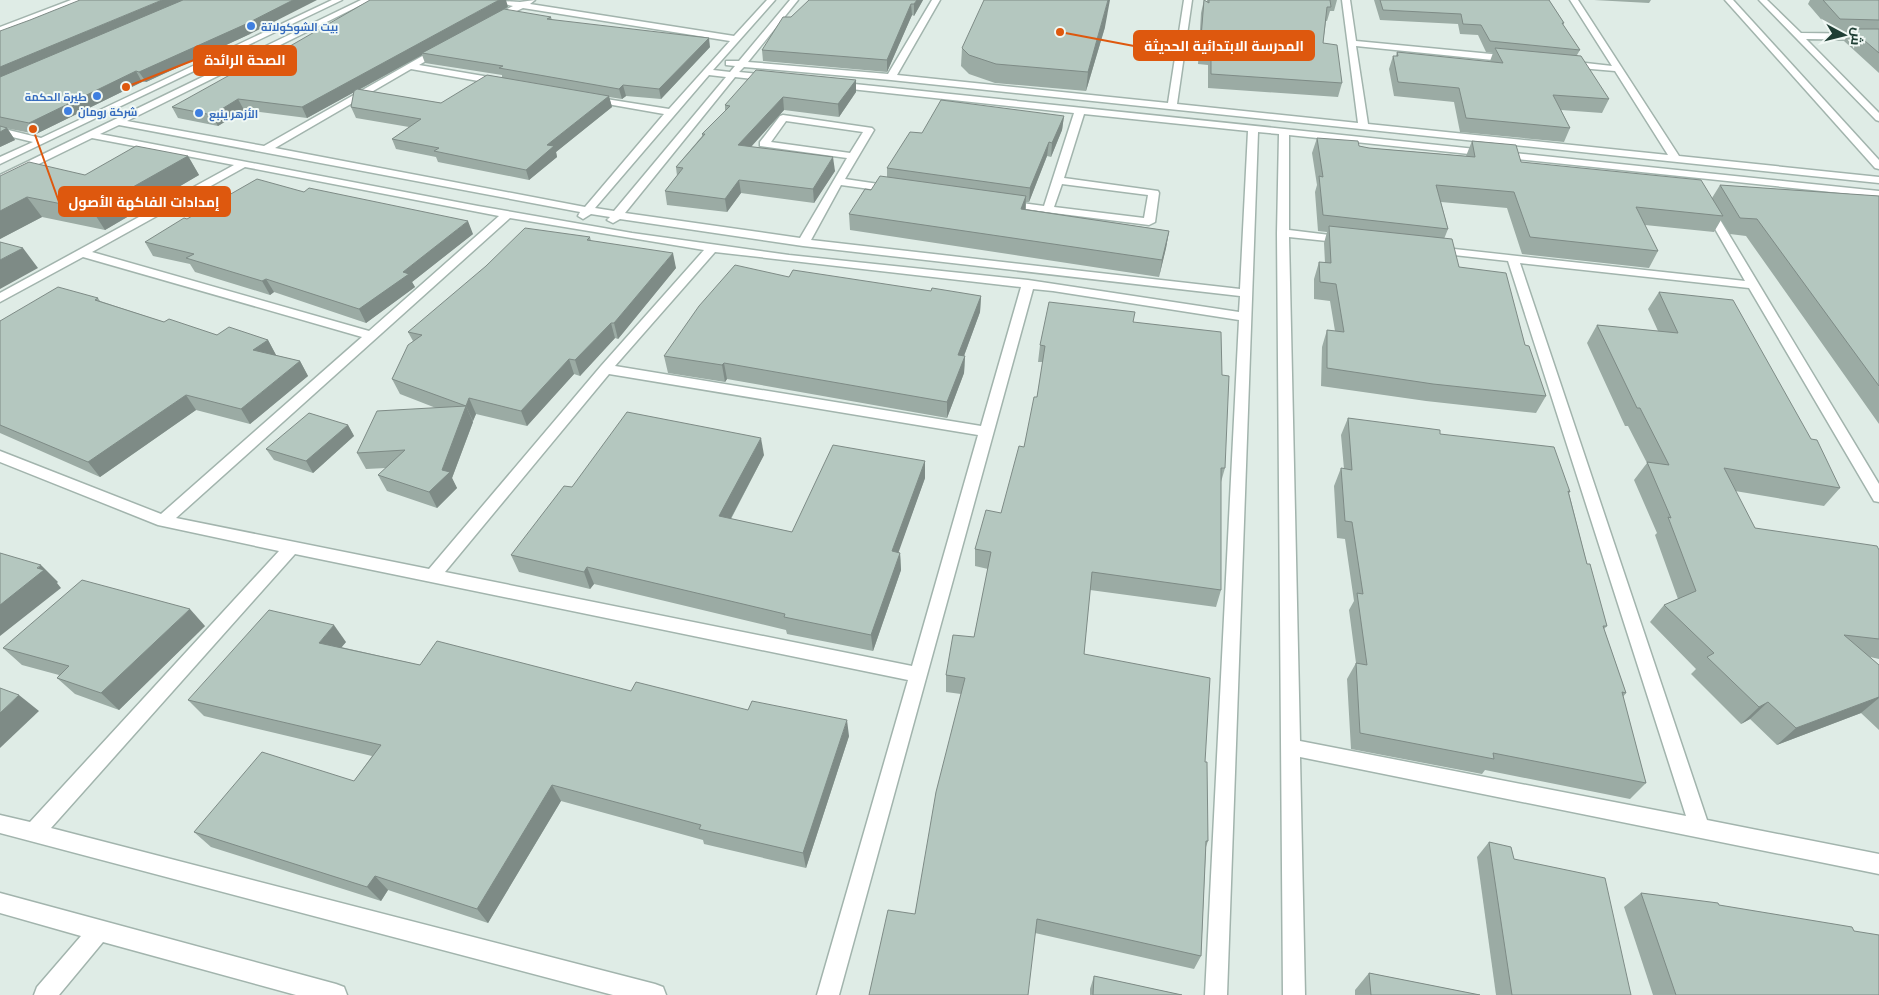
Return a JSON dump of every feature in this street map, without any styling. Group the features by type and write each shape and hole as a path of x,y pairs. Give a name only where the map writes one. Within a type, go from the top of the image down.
{"street":[{"path":"0,30 78,0"},
{"path":"0,161 338,0"},
{"path":"0,179 367,0"},
{"path":"490,0 527,2 736,39"},
{"path":"575,225 671,112 771,0"},
{"path":"604,231 794,0"},
{"path":"891,77 936,0"},
{"path":"1172,106 1188,0"},
{"path":"1346,0 1364,126"},
{"path":"1574,0 1676,159"},
{"path":"1729,0 1879,166"},
{"path":"1763,0 1879,118"},
{"path":"483,26 527,2"},
{"path":"1799,36 1879,37"},
{"path":"1352,43 1520,60"},
{"path":"268,148 450,44"},
{"path":"716,62 891,77 1879,180"},
{"path":"1559,64 1618,69"},
{"path":"409,66 516,85"},
{"path":"707,72 783,79"},
{"path":"823,83 1879,194"},
{"path":"583,96 671,112"},
{"path":"1048,210 1080,110"},
{"path":"803,243 852,156 869,130 783,118 764,144 852,156"},
{"path":"118,122 268,148 588,210 803,243 1247,292"},
{"path":"1216,995 1253,128"},
{"path":"0,131 42,141"},
{"path":"1284,132 1283,233 1294,995"},
{"path":"91,135 245,163 506,216 575,225 712,248 1028,284 1246,317"},
{"path":"0,298 245,163"},
{"path":"1686,173 1879,497"},
{"path":"1000,204 1149,222 1154,193 1057,180"},
{"path":"838,181 904,190"},
{"path":"164,521 506,216"},
{"path":"1283,233 1360,242"},
{"path":"432,576 606,369 712,248"},
{"path":"1427,249 1753,285"},
{"path":"82,253 371,336"},
{"path":"1513,259 1700,829"},
{"path":"828,995 1028,284"},
{"path":"606,369 987,432"},
{"path":"0,456 164,521 918,675"},
{"path":"33,833 292,547"},
{"path":"1290,746 1879,864"},
{"path":"0,824 654,995"},
{"path":"0,903 336,995"},
{"path":"45,995 99,930"}],"building":[{"path":"80,0 162,0 0,67 0,31"},
{"path":"183,0 293,0 246,24 139,72 136,71 29,123 0,117 0,77"},
{"path":"370,0 499,0 302,107 238,99 212,115 172,107 264,56 271,57"},
{"path":"809,0 917,0 914,4 911,4 887,60 762,50 783,17 791,17"},
{"path":"984,0 1108,0 1088,72 996,64 969,55 962,48"},
{"path":"1204,0 1209,3 1209,0 1330,0 1331,7 1327,7 1323,43 1337,45 1342,83 1211,74 1211,51 1200,50"},
{"path":"1380,0 1549,0 1580,50 1490,41 1481,25 1463,24 1461,14 1383,10"},
{"path":"1823,0 1879,0 1879,20 1840,19"},
{"path":"504,9 551,17 547,19 709,38 659,89 623,85 619,89 499,68 503,66 422,53"},
{"path":"1851,29 1879,29 1879,53"},
{"path":"1495,48 1581,56 1609,99 1553,95 1570,128 1466,118 1459,88 1398,82 1393,56 1398,56 1397,52 1503,63"},
{"path":"756,70 856,80 838,104 783,97 738,145 833,157 813,189 739,180 725,199 665,191 683,168 676,167 705,134 702,134 730,106 725,105"},
{"path":"487,75 609,96 547,145 554,146 526,170 434,151 439,148 392,139 421,119 351,107 354,91 357,89 441,103"},
{"path":"941,100 1064,116 1052,143 1049,142 1030,188 887,168 910,132 922,133"},
{"path":"0,126 7,128 0,132"},
{"path":"1317,138 1358,141 1359,146 1369,148 1475,157 1472,141 1516,145 1521,162 1701,180 1723,216 1636,207 1658,251 1530,237 1514,192 1436,185 1448,229 1323,215 1319,176 1323,177"},
{"path":"136,146 188,156 92,210 27,197 0,211 0,176 29,162 85,175"},
{"path":"880,176 1026,196 1021,209 1169,231 1162,260 849,214 865,189 871,190"},
{"path":"257,179 304,192 309,188 468,221 403,272 409,274 359,309 266,279 262,281 186,258 194,254 145,242 184,218 187,219"},
{"path":"1720,185 1879,196 1879,386 1757,219 1740,218"},
{"path":"1329,226 1452,239 1459,267 1506,273 1525,345 1529,346 1546,396 1433,384 1327,368 1327,330 1344,332 1336,284 1320,282 1319,262 1331,263"},
{"path":"525,228 590,237 587,240 673,253 614,323 611,323 575,360 569,359 521,411 469,398 466,406 392,379 408,345 422,335 408,332 486,266"},
{"path":"0,242 23,248 0,260"},
{"path":"735,265 789,277 793,270 931,291 932,288 981,296 958,355 965,356 947,402 724,363 722,365 664,356 699,306"},
{"path":"58,287 98,298 95,300 164,322 169,319 217,335 229,327 268,340 253,350 300,361 241,409 186,395 88,462 0,425 0,321"},
{"path":"1659,292 1733,300 1811,439 1817,440 1840,488 1724,468 1755,528 1877,546 1879,550 1879,639 1844,635 1879,665 1879,697 1796,728 1768,702 1759,707 1707,657 1714,653 1664,605 1696,591 1668,517 1671,518 1647,462 1669,465 1640,408 1637,408 1597,325 1678,333"},
{"path":"1049,302 1135,312 1133,322 1221,332 1222,375 1229,376 1225,468 1221,468 1221,590 1092,572 1084,654 1210,678 1205,762 1207,762 1208,841 1206,841 1201,956 1037,919 1028,995 869,995 888,910 915,914 936,792 965,678 946,675 953,635 974,637 991,552 975,549 986,510 1001,513 1019,446 1024,447 1034,397 1037,397 1045,346 1040,345"},
{"path":"466,406 442,470 450,472 429,492 378,475 405,450 357,453 377,411"},
{"path":"627,412 761,438 719,516 792,532 833,445 925,461 892,551 900,553 871,635 784,617 785,614 587,567 584,572 511,555 564,486 572,487"},
{"path":"309,413 348,425 306,461 266,449"},
{"path":"1348,418 1440,430 1440,434 1554,447 1570,492 1568,491 1587,564 1590,564 1607,626 1603,626 1626,693 1622,692 1646,783 1493,753 1494,759 1360,733 1356,663 1367,665 1357,593 1363,594 1352,522 1345,521 1341,468 1352,470"},
{"path":"0,553 41,565 37,568 44,570 0,605"},
{"path":"82,580 190,609 101,693 57,678 69,666 3,648"},
{"path":"269,610 334,625 319,643 420,665 437,641 631,691 636,682 748,710 752,701 847,720 803,853 699,829 701,825 552,785 477,909 375,876 367,887 194,832 262,752 354,781 381,745 188,700"},
{"path":"0,688 19,695 0,713"},
{"path":"1489,842 1511,847 1514,859 1605,878 1631,995 1512,995"},
{"path":"1641,893 1718,903 1719,905 1852,927 1854,931 1879,935 1879,995 1676,995"},
{"path":"1369,973 1480,995 1371,995"},
{"path":"1094,976 1182,995 1093,995"}],"place":[{"name":"بيت الشوكولاتة","path":"251,26"},
{"name":"المدرسة الابتدائية الحديثة","path":"1060,32"},
{"name":"الصحة الرائدة","path":"126,87"},
{"name":"طيرة الحكمة","path":"97,96"},
{"name":"شركة رومان","path":"68,111"},
{"name":"الأزهر ينبع","path":"199,113"},
{"name":"إمدادات الفاكهة الأصول","path":"33,129"}]}
